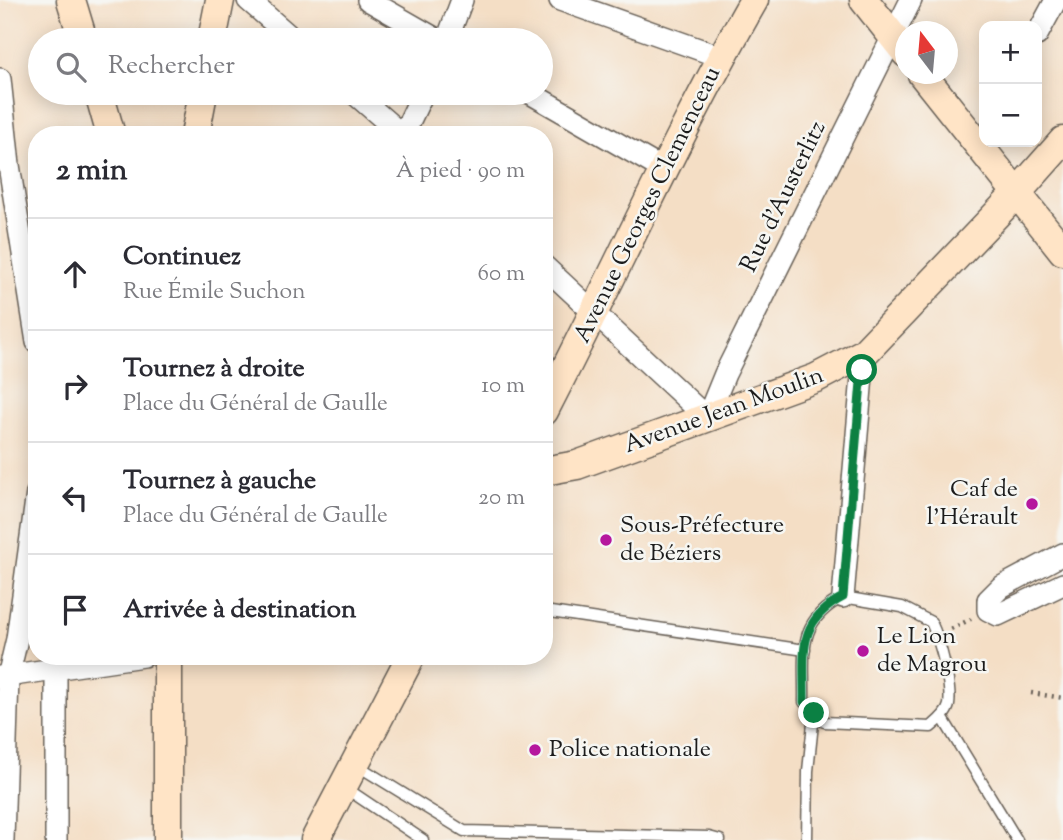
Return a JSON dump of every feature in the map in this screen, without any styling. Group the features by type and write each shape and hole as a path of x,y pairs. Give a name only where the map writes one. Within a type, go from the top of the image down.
{"main road":[{"path":"71,0 79,28"},
{"path":"214,28 220,0"},
{"name":"Avenue Georges Clemenceau","path":"553,394 595,313 662,169 754,0"},
{"path":"864,0 895,40"},
{"path":"931,84 979,135"},
{"path":"103,105 109,126"},
{"path":"196,126 200,105"},
{"name":"Avenue Jean Moulin","path":"553,469 577,465 816,378 864,353 1063,141"},
{"path":"987,147 1016,194 1063,251"},
{"path":"167,840 168,665"},
{"path":"315,840 406,665"}],"street":[{"path":"248,0 281,28"},
{"path":"368,0 417,28"},
{"path":"452,28 462,0"},
{"path":"560,0 721,57"},
{"name":"Rue d'Austerlitz","path":"905,21 911,0"},
{"path":"1042,26 1056,0"},
{"name":"Rue d'Austerlitz","path":"707,418 731,362 895,53"},
{"path":"0,79 9,165 28,285"},
{"path":"368,105 392,126"},
{"path":"406,126 417,105"},
{"path":"551,105 662,169"},
{"path":"553,275 707,418"},
{"path":"843,597 864,353"},
{"path":"1063,554 1001,587 988,600 988,610 998,615 1012,611 1063,584"},
{"path":"3,840 4,677 17,639 28,559"},
{"path":"4,677 87,665"},
{"path":"56,670 56,840"}],"lane":[{"path":"843,597 902,607 931,622 938,636 943,652 948,705 942,717 931,727 824,722 804,702 807,630 823,607 843,597"},
{"path":"553,612 805,650"},
{"path":"807,840 808,771 814,713"},
{"path":"942,717 1017,840"},
{"path":"349,775 423,840"},
{"path":"349,775 464,831 709,837 720,840"}],"path":[{"path":"938,636 988,610"},
{"path":"1031,693 1063,698"}],"place":[{"name":"Caf de l'Hérault","path":"1032,504"},
{"name":"Sous-Préfecture de Béziers","path":"606,540"},
{"name":"Le Lion de Magrou","path":"863,651"},
{"name":"Police nationale","path":"535,750"}],"route":[{"path":"814,713 804,702 807,630 823,607 843,597 862,370"}]}
